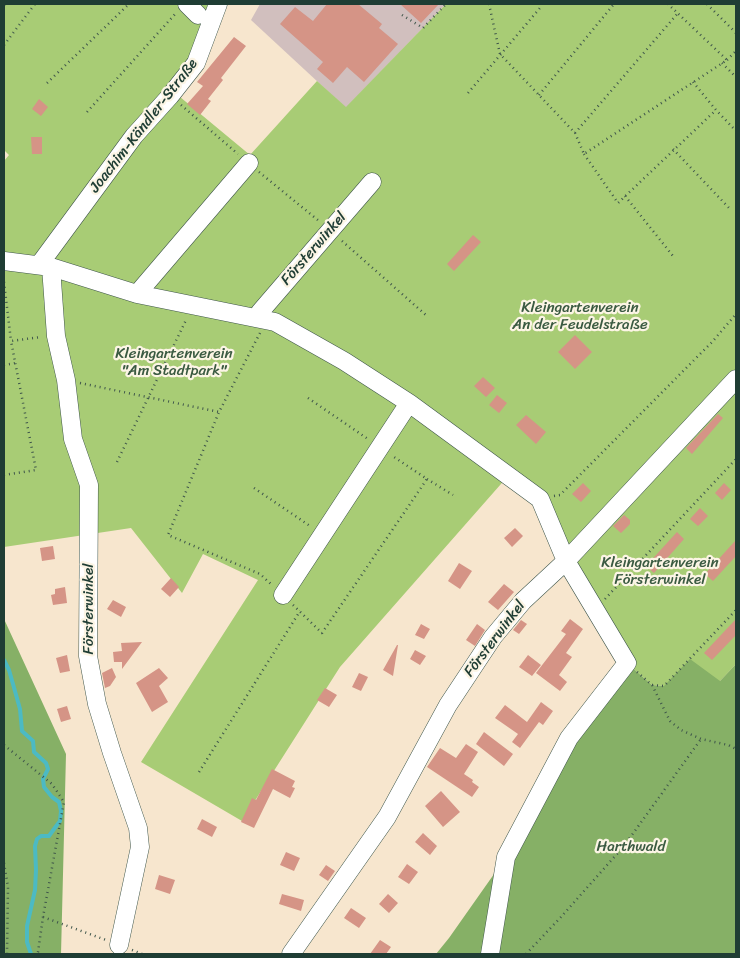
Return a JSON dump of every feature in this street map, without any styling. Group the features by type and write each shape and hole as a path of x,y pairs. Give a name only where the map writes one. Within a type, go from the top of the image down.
{"lane":[{"name":"Joachim-Kändler-Straße","path":"45,266 134,136 170,96 196,62 218,4"},
{"path":"137,294 249,163"},
{"name":"Försterwinkel","path":"262,319 260,312 372,182"},
{"path":"4,261 45,266 137,294 275,322 344,361 409,403 540,499 566,561 627,663 569,738 506,857 490,954"},
{"name":"Försterwinkel","path":"45,266 56,336 66,380 73,439 89,485 88,656 97,704 138,828 140,847 119,945"},
{"name":"Försterwinkel","path":"291,954 387,818 448,705 493,637 523,601 566,561 736,379"},
{"path":"283,595 409,403"}],"path":[{"path":"4,45 35,4"},
{"path":"47,83 129,4"},
{"path":"402,15 423,28 446,4"},
{"path":"489,4 500,54 575,133 584,154 618,204 672,149 716,110"},
{"path":"539,95 614,4"},
{"path":"668,4 727,60"},
{"path":"707,4 736,33"},
{"path":"468,93 540,8"},
{"path":"87,112 188,10"},
{"path":"575,133 678,13"},
{"path":"584,154 727,60 736,51"},
{"path":"722,63 736,77"},
{"path":"693,82 716,110 736,130"},
{"path":"170,96 330,230 428,316"},
{"path":"672,149 730,209"},
{"path":"625,196 674,256"},
{"path":"4,282 12,341 36,470 4,475"},
{"path":"540,499 560,495 706,348 736,314"},
{"path":"117,462 186,319"},
{"path":"262,319 219,412 168,535 260,574 322,633 427,479"},
{"path":"12,341 56,336"},
{"path":"4,365 16,363"},
{"path":"66,380 219,412"},
{"path":"308,398 453,495"},
{"path":"595,609 736,459"},
{"path":"254,488 322,534"},
{"path":"652,685 664,686 736,610"},
{"path":"199,772 300,611"},
{"path":"627,663 652,685 670,721 681,730 701,739 728,745 736,749"},
{"path":"526,954 624,846 701,739"},
{"path":"4,745 52,784 64,802 37,953"},
{"path":"4,863 8,887 7,954"},
{"path":"43,917 142,954"}],"shaded area":[{"path":"260,4 446,4 346,108 251,20"}],"green space":[{"path":"4,4 218,4 174,92 250,155 317,81 346,107 446,4 736,4 736,664 720,681 664,686 652,685 627,663 540,499 508,476 340,667 242,821 141,762 258,580 203,554 182,593 131,528 4,547 4,161 9,155 4,150"},
{"path":"4,619 66,754 61,954 4,954"},
{"name":"Harthwald","path":"690,659 720,681 736,664 736,954 436,954 506,857 569,738 627,663 652,685 664,686"}],"building":[{"path":"327,4 358,4 382,24 379,28 398,44 364,82 347,67 333,83 317,69 323,62 280,24 295,7 313,21"},
{"path":"400,4 439,4 421,23"},
{"path":"234,37 246,46 221,78 223,80 208,99 211,101 200,115 187,104 203,86 197,82"},
{"path":"39,99 48,107 41,116 32,109"},
{"path":"31,137 42,137 42,154 32,154"},
{"path":"473,235 481,242 454,271 447,264"},
{"path":"575,335 592,352 575,369 558,352"},
{"path":"483,377 495,388 486,397 474,386"},
{"path":"497,395 507,403 499,413 489,405"},
{"path":"718,414 723,418 692,454 686,448"},
{"path":"526,415 546,432 536,444 516,425"},
{"path":"583,483 591,491 581,502 572,494"},
{"path":"724,483 731,490 722,500 715,493"},
{"path":"700,508 708,516 698,526 690,519"},
{"path":"624,515 630,520 630,524 621,533 613,526"},
{"path":"515,528 523,536 512,547 504,538"},
{"path":"677,532 684,539 654,573 646,566"},
{"path":"736,540 736,556 713,581 705,574"},
{"path":"53,546 55,559 42,561 40,548"},
{"path":"459,563 472,571 460,589 448,581"},
{"path":"171,578 179,587 170,597 161,589"},
{"path":"504,584 514,592 498,610 488,602"},
{"path":"65,587 67,603 53,605 51,595 55,594 55,589"},
{"path":"113,600 126,607 121,617 107,609"},
{"path":"570,619 583,629 566,653 572,657 559,675 567,682 560,691 536,673 566,634 561,631"},
{"path":"736,619 736,635 712,660 704,653"},
{"path":"521,620 527,624 519,634 513,630"},
{"path":"421,624 430,629 424,639 415,635"},
{"path":"477,624 485,630 475,646 466,640"},
{"path":"142,642 122,669 122,662 114,662 113,652 122,651 121,643"},
{"path":"398,645 393,676 383,670"},
{"path":"415,650 426,656 420,665 410,659"},
{"path":"67,655 70,671 60,673 56,658"},
{"path":"528,655 541,665 532,676 519,667"},
{"path":"112,668 116,677 110,686 105,688 102,673"},
{"path":"159,668 168,678 159,686 168,702 152,712 136,683"},
{"path":"359,673 368,677 361,691 352,687"},
{"path":"325,688 337,695 329,707 317,700"},
{"path":"541,702 553,711 543,725 539,722 520,748 512,742 518,734 495,718 505,705 527,722"},
{"path":"67,706 71,719 61,722 57,709"},
{"path":"484,732 513,754 504,766 476,744"},
{"path":"466,744 478,752 464,774 479,787 472,797 427,767 440,748 456,758"},
{"path":"272,769 295,781 292,787 295,788 290,798 273,789 254,828 241,822 252,798 256,800"},
{"path":"441,791 460,812 443,827 425,806"},
{"path":"202,819 217,827 212,837 197,829"},
{"path":"423,833 437,846 430,855 415,842"},
{"path":"286,852 300,858 294,871 280,865"},
{"path":"407,864 418,872 409,884 398,877"},
{"path":"326,865 335,871 328,881 319,875"},
{"path":"159,875 175,880 170,894 155,889"},
{"path":"282,894 304,900 301,911 279,904"},
{"path":"388,894 398,903 389,913 379,904"},
{"path":"351,908 366,918 359,928 344,918"},
{"path":"380,940 391,947 386,954 370,954"}],"waterway":[{"path":"4,660 9,670 20,709 22,731 33,741 34,752 46,763 48,769 43,779 44,787 59,802 61,811 60,821 49,836 41,836 37,839 35,846 35,890 27,926 27,942 31,954"}],"park label":[{"name":"Kleingartenverein An der Feudelstraße","path":"580,316"},
{"name":"Kleingartenverein \"Am Stadtpark\"","path":"174,362"},
{"name":"Kleingartenverein Försterwinkel","path":"660,572"}]}
